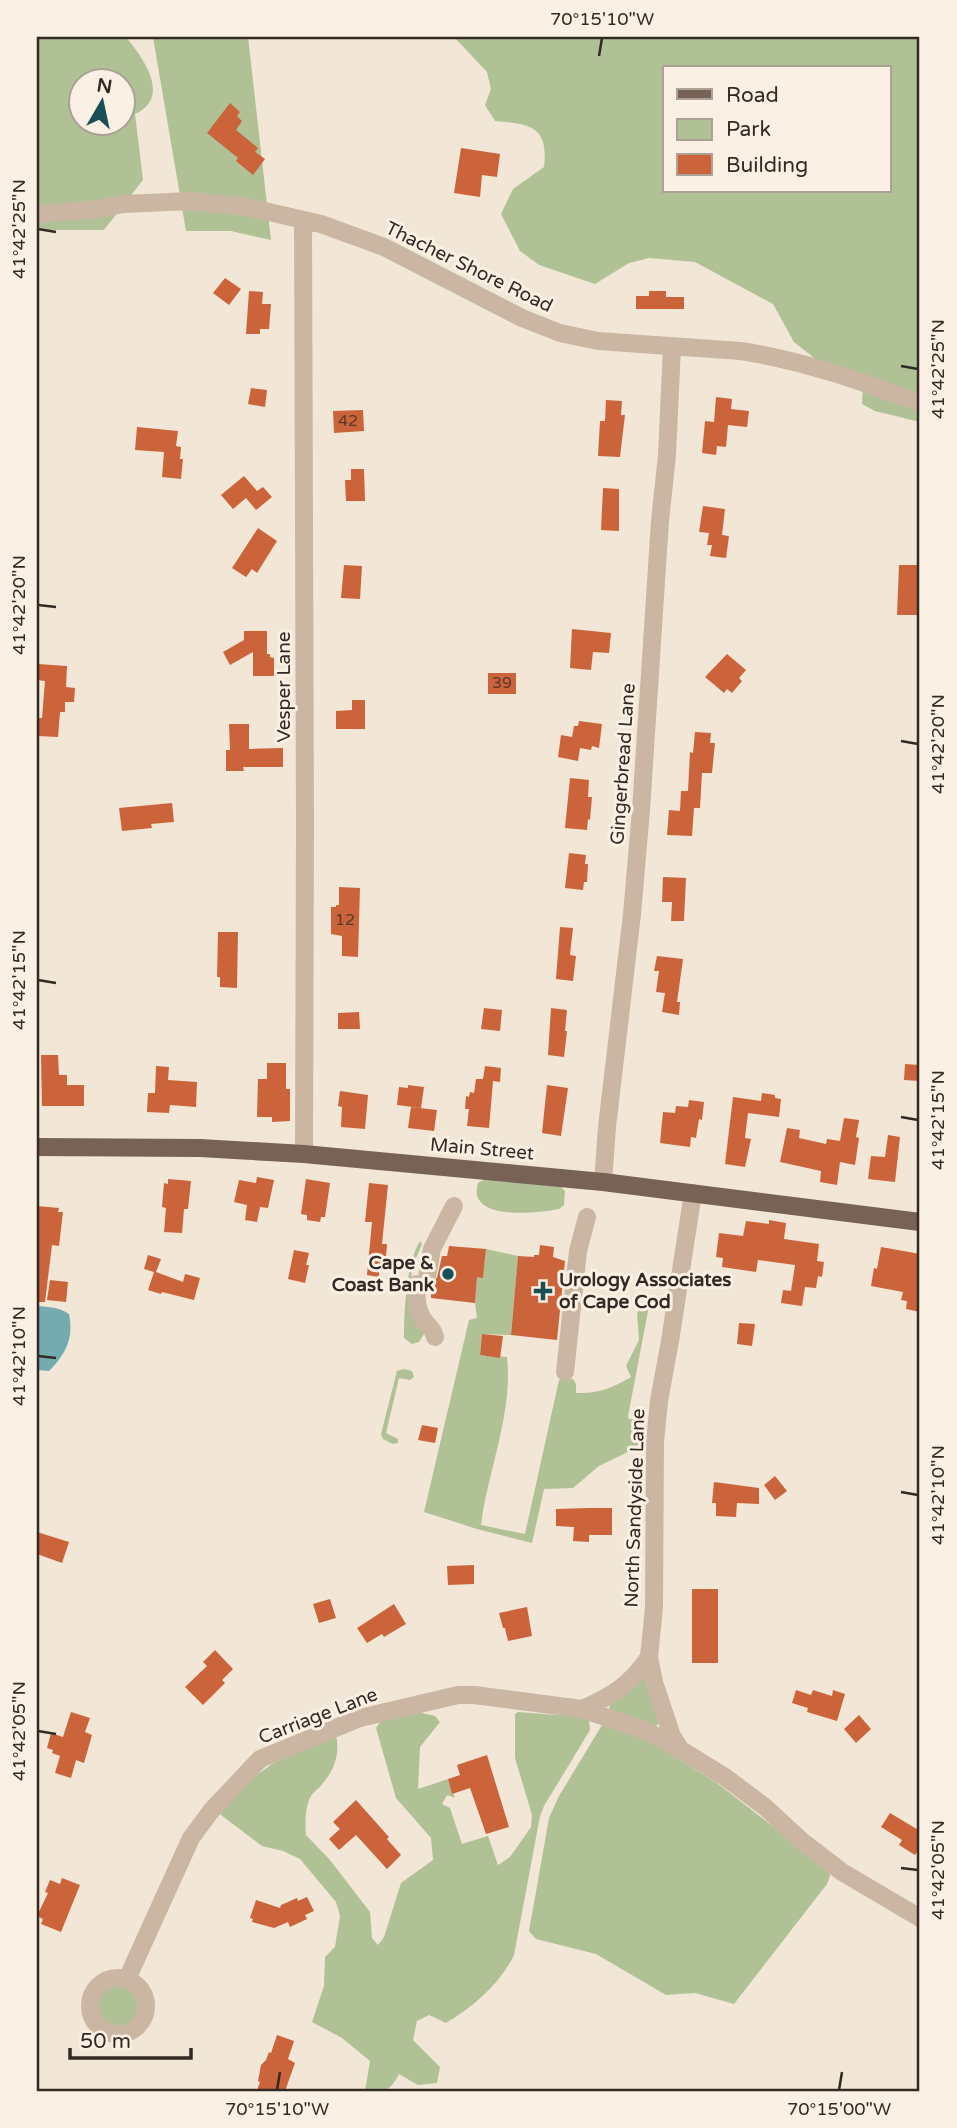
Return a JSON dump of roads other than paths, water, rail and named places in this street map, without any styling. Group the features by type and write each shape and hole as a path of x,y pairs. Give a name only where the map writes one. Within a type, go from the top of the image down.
{"main road":[{"name":"Main Street","path":"37,1147 200,1148 304,1154 603,1182 920,1222"}],"street":[{"name":"Thacher Shore Road","path":"37,214 124,204 201,202 247,207 303,220 384,247 548,329 598,341 741,351 792,360 843,375 920,404"},
{"name":"Vesper Lane","path":"303,220 304,1154"},
{"name":"Gingerbread Lane","path":"603,1182 642,796 660,521 667,455 672,347"},
{"name":"North Sandyside Lane","path":"681,1750 672,1737 654,1682 649,1657 654,1608 656,1423 693,1194"},
{"path":"436,1330 426,1307 423,1278 447,1209"},
{"path":"565,1372 578,1251 587,1217"},
{"path":"582,1709 610,1697 626,1685 649,1657"},
{"name":"Carriage Lane","path":"127,1979 191,1838 211,1811 260,1759 360,1718 458,1695 582,1709 649,1732 681,1750"},
{"path":"681,1750 725,1777 765,1807 803,1842 842,1872 920,1918"}],"water":[{"path":"37,1306 58,1309 69,1314 67,1345 49,1371 37,1370"}],"tunnel":[{"path":"426,1285 428,1271"}],"place":[{"name":"Cape & Coast Bank","path":"448,1274"},
{"name":"Urology Associates of Cape Cod","path":"543,1291"}]}
